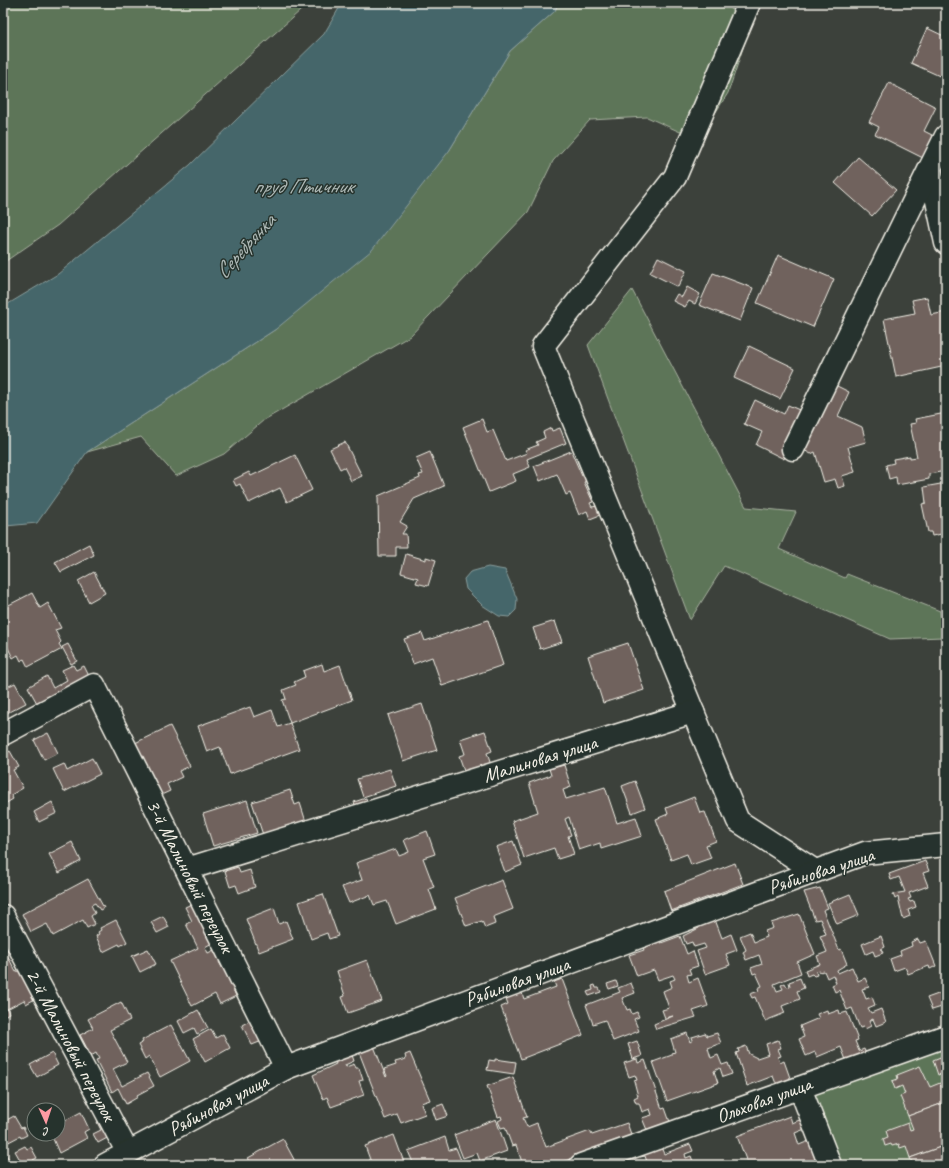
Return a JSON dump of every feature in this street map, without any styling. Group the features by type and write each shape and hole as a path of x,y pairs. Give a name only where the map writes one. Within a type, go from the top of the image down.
{"street":[{"path":"749,3 675,177 543,346 738,822 815,871"},
{"path":"794,449 946,136"},
{"path":"930,168 946,243"},
{"name":"3-й Малиновый переулок","path":"3,734 94,685 286,1068"},
{"name":"Малиновая улица","path":"187,870 693,712"},
{"name":"Рябиновая улица","path":"105,1165 286,1068 865,853 946,845"},
{"name":"2-й Малиновый переулок","path":"3,916 128,1153"},
{"name":"Ольховая улица","path":"581,1165 946,1036"},
{"path":"800,1088 830,1165"}],"green space":[{"path":"3,3 309,3 58,225 3,263"},
{"path":"558,3 729,3 745,42 728,93 698,140 647,117 590,120 553,161 528,212 410,336 264,420 224,454 176,476 141,437 87,452 276,329 449,151 510,51 555,11"},
{"path":"632,290 746,507 796,512 779,549 845,578 847,574 940,611 943,637 890,639 724,566 690,620 588,345"},
{"path":"946,1036 946,1165 830,1165 800,1088"}],"water":[{"name":"пруд Птичник","path":"342,3 558,3 555,11 510,51 449,151 372,250 276,329 87,452 37,523 6,526 3,523 3,307 58,274 190,165 324,34"},
{"path":"488,567 505,570 517,599 516,610 509,617 499,616 482,605 466,589 464,579 470,572"}],"building":[{"path":"927,28 946,37 946,74 944,78 911,63"},
{"path":"889,83 936,107 924,131 934,136 923,158 875,134 879,127 869,122"},
{"path":"858,157 896,190 872,216 835,183"},
{"path":"778,255 834,279 813,327 757,303"},
{"path":"658,257 686,271 678,287 650,273"},
{"path":"713,273 753,288 740,321 699,305"},
{"path":"687,287 700,294 695,304 689,301 685,307 673,301 677,294 682,297"},
{"path":"927,297 931,315 946,312 946,366 896,377 884,319 915,313 912,300"},
{"path":"749,346 795,368 780,399 734,378"},
{"path":"833,384 849,392 838,416 862,427 866,442 848,447 855,472 842,476 845,486 838,488 835,479 824,482 815,452 811,454 802,449"},
{"path":"755,400 784,414 788,405 806,413 784,459 756,445 762,432 744,424"},
{"path":"946,413 946,471 929,474 929,479 897,485 896,477 889,479 886,465 894,463 893,459 910,456 910,458 917,457 910,424 916,423 915,419"},
{"path":"482,419 487,432 493,430 506,461 527,453 525,450 538,445 536,442 545,438 543,432 551,428 552,431 560,428 566,443 527,459 530,467 513,474 516,481 489,492 463,427"},
{"path":"345,442 362,476 351,481 344,467 340,469 330,449"},
{"path":"571,451 582,476 587,474 589,480 584,482 593,502 590,503 592,507 597,506 600,515 590,519 587,511 579,515 570,493 566,495 557,474 540,481 534,466"},
{"path":"430,452 444,486 414,499 400,522 407,526 402,534 406,534 407,547 396,547 396,556 379,556 378,496 420,478 419,475 423,474 416,458"},
{"path":"295,455 312,490 287,502 280,488 249,503 240,484 236,486 233,480 249,472 251,476"},
{"path":"946,483 946,533 932,536 931,532 928,532 922,504 926,503 924,487"},
{"path":"89,544 94,555 61,572 55,562"},
{"path":"406,554 426,560 426,557 436,560 428,586 416,583 418,578 401,573"},
{"path":"94,572 105,593 89,602 78,581"},
{"path":"32,593 40,608 48,603 61,628 55,630 61,642 59,644 62,649 28,667 24,659 21,661 18,655 13,658 3,638 3,608"},
{"path":"488,620 503,665 442,686 432,657 413,664 404,639 422,633 425,641"},
{"path":"555,621 562,642 540,649 533,628"},
{"path":"628,643 644,690 603,703 588,656"},
{"path":"68,644 77,661 71,664 62,647"},
{"path":"322,664 324,671 340,665 352,700 290,723 282,700 286,699 283,690 296,685 294,682 305,677 303,671"},
{"path":"73,665 76,670 84,666 89,676 38,705 28,687 47,676 53,688 67,680 62,670"},
{"path":"15,683 26,703 3,715 3,689"},
{"path":"422,704 437,750 403,761 388,715"},
{"path":"250,707 254,717 272,710 278,727 290,723 299,749 230,774 220,747 207,752 198,726"},
{"path":"170,726 190,766 179,771 182,777 167,784 170,791 159,796 133,744"},
{"path":"485,731 492,751 487,753 491,765 465,773 459,756 465,754 460,739"},
{"path":"48,733 58,753 44,760 34,740"},
{"path":"10,751 19,767 13,770 23,788 11,795 13,799 3,805 3,755"},
{"path":"92,758 100,774 64,792 53,769 64,764 67,771"},
{"path":"564,765 571,787 563,790 566,799 605,787 617,823 636,817 642,836 601,849 600,843 579,850 569,817 565,819 571,835 568,836 574,854 558,859 554,848 524,858 512,821 538,812 529,783 551,775 549,769"},
{"path":"390,769 396,786 363,797 357,779"},
{"path":"635,781 645,808 632,813 622,786"},
{"path":"290,790 295,805 300,803 307,825 264,838 252,802"},
{"path":"694,797 700,813 705,812 716,841 706,845 711,858 691,865 687,854 671,860 656,819 668,814 666,808"},
{"path":"366,798 369,807 357,811 354,802"},
{"path":"247,800 257,833 213,846 203,814"},
{"path":"52,802 57,813 39,822 34,812"},
{"path":"427,831 435,854 423,858 434,887 429,889 436,909 396,924 387,901 374,905 370,895 349,903 342,887 362,880 356,863 396,849 399,856 409,852 404,840"},
{"path":"513,841 522,865 505,872 496,847"},
{"path":"72,842 81,861 59,873 49,854"},
{"path":"925,861 929,871 923,873 928,886 909,893 911,898 908,899 910,902 914,901 916,907 908,910 910,916 903,919 898,897 895,899 893,894 905,892 899,877 891,880 889,874"},
{"path":"735,863 743,884 671,911 664,891"},
{"path":"238,867 240,873 250,870 255,887 239,893 236,885 230,887 225,871"},
{"path":"88,879 104,908 100,910 95,903 91,905 95,913 91,916 95,924 87,928 83,920 53,936 47,924 31,932 22,914"},
{"path":"502,880 513,909 493,917 495,924 485,928 482,921 466,926 455,898"},
{"path":"820,888 828,908 823,910 839,950 841,949 847,964 837,970 838,973 852,967 858,981 865,978 869,987 862,989 866,999 872,997 875,1005 868,1008 871,1013 881,1009 886,1022 876,1026 873,1019 869,1021 871,1026 865,1029 864,1027 860,1028 852,1008 847,1010 839,990 835,992 832,985 836,983 833,975 827,978 824,971 820,971 816,972 817,975 814,976 812,974 807,976 805,970 820,964 817,956 827,952 820,936 826,934 820,919 815,920 804,892"},
{"path":"323,894 338,936 329,939 327,933 311,939 299,902"},
{"path":"850,894 859,915 837,924 828,903"},
{"path":"196,902 219,939 205,947 208,953 220,947 225,959 219,962 223,969 229,966 239,987 233,989 236,996 220,1004 215,994 192,1006 170,961 198,948 186,924 192,921 185,907"},
{"path":"274,908 279,924 286,921 293,939 259,952 246,919"},
{"path":"799,914 815,954 797,962 801,973 774,984 777,991 783,989 781,985 785,983 787,987 790,986 789,982 800,978 804,988 797,991 800,999 782,1006 785,1013 765,1021 755,997 752,998 750,994 759,991 758,988 762,986 756,973 753,974 751,968 762,964 759,955 746,960 743,952 746,950 740,936 750,932 754,942 767,937 765,931 773,928 771,923"},
{"path":"163,916 169,927 157,933 151,922"},
{"path":"714,917 722,938 731,934 737,950 726,954 730,965 705,974 697,951 706,948 704,944 694,947 692,942 686,944 683,936 699,928 697,923"},
{"path":"116,920 127,942 120,946 119,944 103,952 96,936 101,930 100,928"},
{"path":"680,936 687,954 693,951 698,966 689,969 691,974 687,975 689,982 698,978 708,1006 693,1011 696,1017 656,1029 654,1024 673,1016 665,1018 662,1010 669,1008 663,991 672,987 670,981 675,979 673,975 658,980 654,970 637,976 629,955 644,950 641,944 658,937 661,943"},
{"path":"881,936 885,947 881,949 883,953 875,956 873,951 866,954 862,944"},
{"path":"918,939 920,943 926,941 936,966 930,969 929,966 908,974 905,967 894,971 890,959 901,955 900,951 912,946 911,942"},
{"path":"148,949 156,964 140,972 132,956"},
{"path":"6,953 16,972 25,967 35,999 26,1004 24,1000 7,1009 9,1013 3,1017 3,954"},
{"path":"367,960 382,1001 348,1013 342,997 345,996 337,971"},
{"path":"562,979 583,1035 521,1059 501,1007 508,1004 505,996 521,990 524,999 556,987 554,982"},
{"path":"616,981 618,986 609,989 607,984"},
{"path":"631,983 635,993 622,998 627,1010 630,1009 632,1014 637,1012 639,1017 634,1019 639,1031 613,1041 605,1020 593,1024 586,1005 620,992 618,988"},
{"path":"595,985 601,992 589,996 587,992 593,990 592,986"},
{"path":"941,993 945,1006 932,1010 927,998"},
{"path":"121,1002 130,1020 110,1030 127,1062 113,1069 122,1086 147,1073 154,1086 137,1095 138,1097 126,1104 118,1088 112,1092 96,1060 99,1059 96,1053 91,1056 80,1035 93,1028 88,1019"},
{"path":"198,1010 208,1028 197,1034 194,1028 184,1033 178,1021"},
{"path":"827,1010 828,1014 839,1010 840,1014 847,1012 858,1040 855,1041 859,1051 864,1049 867,1056 846,1060 841,1047 817,1057 815,1052 806,1056 799,1039 804,1037 800,1026 819,1018 817,1014"},
{"path":"251,1020 262,1041 252,1045 242,1025"},
{"path":"171,1025 190,1061 160,1077 149,1056 145,1059 138,1045 143,1042 142,1040"},
{"path":"211,1029 216,1038 223,1034 230,1048 205,1062 193,1039"},
{"path":"687,1033 690,1042 693,1040 692,1037 705,1033 707,1036 717,1033 721,1043 708,1048 711,1058 718,1055 722,1065 728,1063 732,1074 723,1077 720,1068 714,1071 718,1083 667,1101 653,1062 672,1055 672,1053 675,1052 671,1039"},
{"path":"778,1040 781,1048 778,1049 781,1056 778,1057 780,1063 784,1061 794,1089 780,1094 773,1076 747,1086 736,1053 739,1052 738,1049 746,1046 749,1054 757,1058 769,1054 766,1044"},
{"path":"372,1041 386,1077 387,1076 384,1069 396,1065 395,1062 406,1059 405,1055 410,1053 430,1100 421,1103 425,1114 401,1123 397,1114 385,1119 357,1047"},
{"path":"637,1041 642,1056 633,1059 628,1044"},
{"path":"351,1052 354,1061 345,1065 346,1067 354,1064 356,1068 359,1068 363,1080 359,1081 364,1095 331,1107 327,1097 323,1099 313,1075 336,1064 335,1061"},
{"path":"52,1053 58,1065 37,1077 30,1065"},
{"path":"943,1056 946,1063 946,1072 938,1075 933,1060"},
{"path":"495,1059 516,1062 514,1074 487,1070 489,1060 495,1061"},
{"path":"637,1059 638,1063 645,1060 662,1109 665,1108 670,1122 647,1130 642,1118 652,1115 650,1109 642,1112 639,1103 636,1103 634,1098 638,1096 634,1081 637,1080 635,1075 629,1077 624,1063"},
{"path":"920,1066 930,1087 940,1083 943,1091 946,1092 946,1102 908,1116 900,1096 905,1094 902,1086 895,1089 892,1081 898,1079 897,1075"},
{"path":"513,1077 527,1117 523,1118 527,1127 537,1123 546,1147 590,1131 592,1135 627,1123 632,1137 555,1165 549,1165 548,1161 537,1165 523,1165 516,1145 512,1146 505,1127 501,1128 498,1121 502,1119 501,1116 498,1117 487,1086"},
{"path":"946,1102 946,1145 910,1158 906,1146 900,1148 899,1144 892,1146 891,1144 885,1146 883,1139 888,1137 886,1131 908,1123 910,1130 913,1129 908,1116"},
{"path":"443,1104 448,1116 436,1120 432,1108"},
{"path":"81,1112 89,1129 84,1132 87,1138 59,1153 54,1142 66,1142 66,1120"},
{"path":"14,1116 21,1128 23,1127 26,1136 21,1138 20,1136 3,1145 3,1122"},
{"path":"790,1116 792,1123 802,1119 805,1129 795,1133 799,1145 809,1141 811,1146 817,1144 822,1157 815,1160 817,1165 748,1165 737,1136"},
{"path":"107,1117 111,1136 98,1143 93,1134 101,1130 97,1122"},
{"path":"496,1119 507,1151 480,1161 477,1153 463,1158 454,1135"},
{"path":"394,1135 405,1165 372,1165 365,1146"},
{"path":"445,1137 449,1150 456,1148 463,1165 414,1165 408,1151"},
{"path":"283,1139 297,1165 252,1165 248,1158"},
{"path":"690,1144 693,1151 685,1154 686,1158 691,1156 694,1164 692,1165 662,1165 661,1163 648,1165 645,1156 640,1157 639,1153 660,1145 664,1154"},
{"path":"946,1145 946,1165 913,1165 910,1158"},
{"path":"25,1146 27,1149 31,1147 37,1158 33,1160 35,1163 23,1165 15,1151"},
{"path":"5,1152 12,1165 3,1165 3,1153"}],"water label":[{"name":"Серебрянка","path":"245,246"}]}
